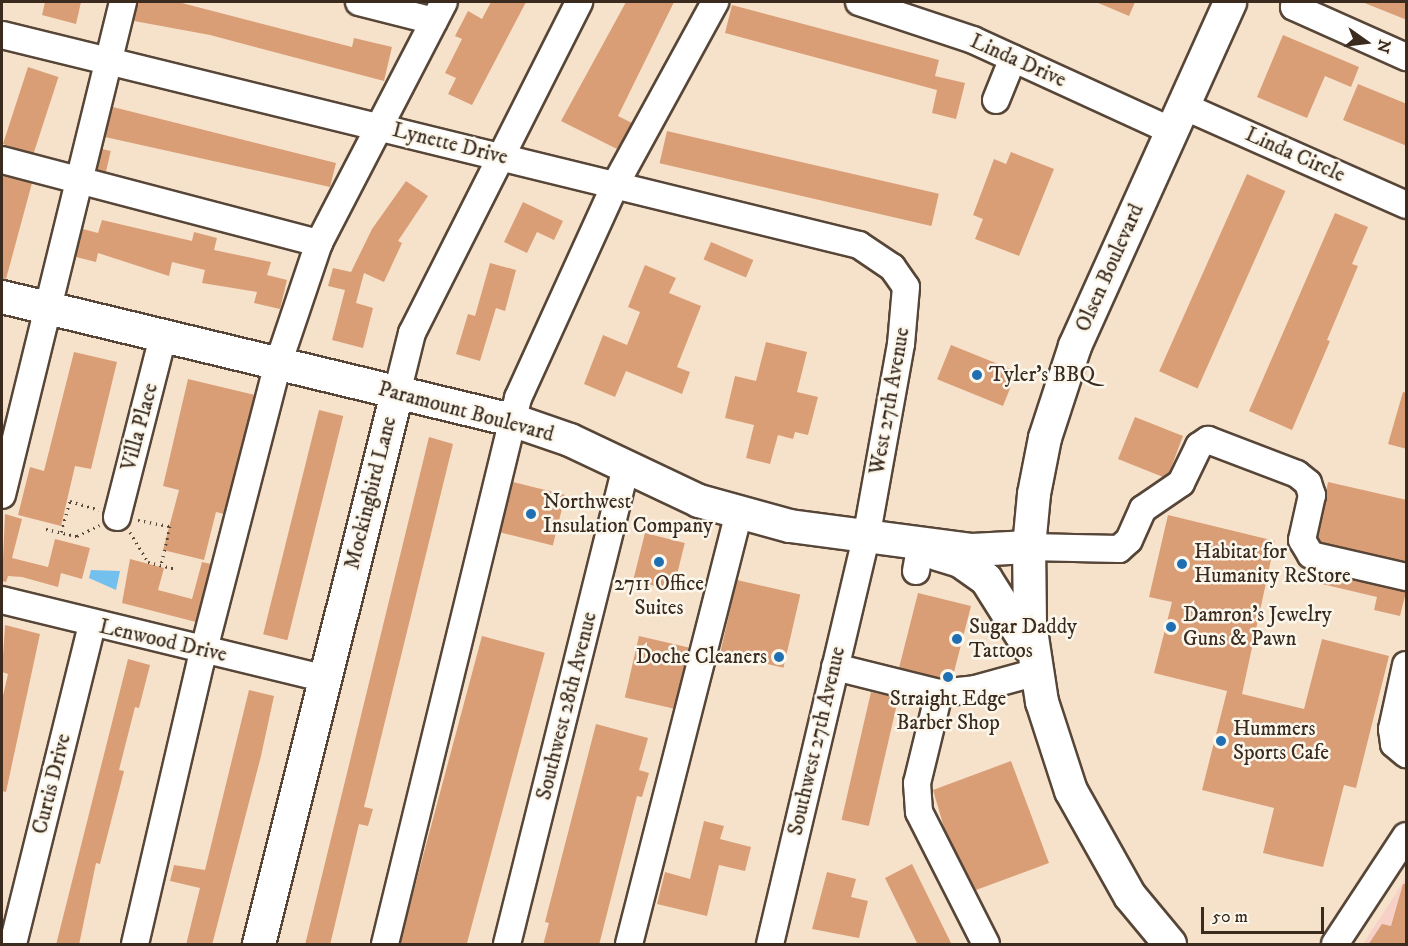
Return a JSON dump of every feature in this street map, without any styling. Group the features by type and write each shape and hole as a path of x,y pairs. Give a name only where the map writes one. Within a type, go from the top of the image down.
{"main road":[{"name":"Olsen Boulevard","path":"1029,547 1034,494 1053,410 1076,346 1230,2"},
{"name":"Paramount Boulevard","path":"2,297 512,420 570,440 699,501 790,526 866,538 914,552 955,548 1029,547"},
{"name":"Mockingbird Lane","path":"259,945 397,393"},
{"path":"955,548 1001,528 1034,494"},
{"path":"1029,547 1030,624 1042,702 1071,791 1130,896 1170,945"},
{"path":"914,552 960,561 986,579 1036,664"}],"street":[{"path":"2,495 123,2"},
{"path":"135,945 204,651 278,364 319,243 439,11 359,2"},
{"name":"Mockingbird Lane","path":"397,393 412,333 498,156 579,2"},
{"path":"385,945 518,398 615,185 715,2"},
{"name":"Linda Drive","path":"860,2 917,19 1012,58 1177,118"},
{"path":"1290,4 1407,57"},
{"name":"Lynette Drive","path":"2,35 859,245 892,267"},
{"path":"996,100 1012,58"},
{"name":"Linda Circle","path":"1177,118 1407,205"},
{"path":"2,160 319,243"},
{"name":"West 27th Avenue","path":"866,538 904,326 906,287 892,267"},
{"name":"Villa Place","path":"117,517 163,337"},
{"name":"Paramount Boulevard","path":"1029,547 1119,549 1129,540 1143,509 1181,483 1199,446 1208,440 1297,474 1308,483 1312,495 1302,540 1311,555 1407,577"},
{"name":"Southwest 28th Avenue","path":"507,945 626,468"},
{"path":"629,945 739,512"},
{"name":"Southwest 27th Avenue","path":"770,945 866,538"},
{"name":"Lenwood Drive","path":"2,600 92,624 325,679"},
{"name":"Curtis Drive","path":"13,945 92,624"},
{"path":"835,667 939,693 975,689 1036,664"},
{"path":"1407,665 1392,729 1394,744 1407,754"},
{"path":"939,693 917,783 919,812 986,945"},
{"path":"1335,945 1403,852"}],"path":[{"path":"61,532 70,501 117,517 170,526 161,565"},
{"path":"46,529 77,536 117,517"},
{"path":"117,517 141,545 148,562 176,569"}],"shaded area":[{"path":"1406,878 1406,944 1363,944"}],"water":[{"path":"91,570 120,571 116,590 89,578"}],"building":[{"path":"45,2 81,2 76,24 42,15"},
{"path":"138,2 178,2 352,47 354,38 392,47 384,81 210,35 134,21"},
{"path":"491,2 526,2 472,105 448,94 456,78 445,73 462,39 455,36 468,11 482,19"},
{"path":"626,2 674,2 618,116 632,123 617,149 561,121"},
{"path":"1096,2 1135,2 1129,16"},
{"path":"1362,2 1407,2 1407,20"},
{"path":"732,5 939,60 935,76 965,83 956,119 932,113 937,90 725,33"},
{"path":"1283,35 1359,67 1351,87 1325,76 1307,118 1257,97"},
{"path":"28,67 58,77 33,154 3,144"},
{"path":"1358,84 1407,104 1407,146 1343,120"},
{"path":"113,107 336,163 330,187 105,137"},
{"path":"667,131 939,194 931,226 660,163"},
{"path":"102,149 111,151 106,171 97,169"},
{"path":"1011,152 1054,169 1019,256 975,239 983,219 973,215 994,159 1006,164"},
{"path":"1247,174 1285,191 1198,388 1159,371"},
{"path":"2,176 32,183 6,279 2,278"},
{"path":"406,181 428,196 398,241 402,243 384,282 364,273 356,303 373,308 363,348 332,340 345,290 328,286 333,268 351,272 372,229"},
{"path":"523,202 563,221 554,240 537,232 527,253 504,242"},
{"path":"1335,213 1368,227 1352,264 1358,266 1327,340 1330,341 1292,430 1249,411"},
{"path":"102,220 192,241 194,232 217,238 214,250 271,262 267,275 287,280 280,309 254,303 257,292 202,283 205,270 172,262 169,276 98,253 96,262 76,257 83,229 98,233"},
{"path":"711,242 753,260 746,277 704,259"},
{"path":"490,263 516,270 505,311 496,308 480,361 456,354 468,314 475,316"},
{"path":"645,265 676,278 669,293 701,306 677,367 690,372 682,394 626,371 615,397 584,384 603,335 627,345 640,312 628,307"},
{"path":"766,342 807,352 797,392 818,397 808,435 795,432 793,439 778,435 770,464 746,458 754,425 725,418 735,376 756,381"},
{"name":"Tyler's BBQ","path":"951,345 1017,372 1003,406 937,379"},
{"path":"74,352 117,362 91,469 75,466 61,526 18,515 30,467 44,471"},
{"path":"188,379 255,395 224,514 216,512 204,560 163,550 179,490 163,486"},
{"path":"1403,392 1407,393 1407,449 1388,444"},
{"path":"319,410 343,416 287,640 263,634"},
{"path":"1135,417 1183,436 1169,473 1163,477 1118,459"},
{"path":"429,437 453,444 364,807 373,809 368,826 359,824 330,945 305,945"},
{"name":"Northwest Insulation Company","path":"513,482 565,495 553,546 500,532"},
{"path":"1328,482 1407,500 1407,562 1321,542 1318,537"},
{"path":"5,514 22,519 12,558 48,567 55,539 90,548 82,579 61,573 58,587 22,577 8,576 6,582 2,581"},
{"path":"1168,515 1275,541 1242,694 1304,709 1322,639 1389,656 1356,788 1344,785 1323,867 1263,853 1274,808 1202,790 1227,691 1154,673 1172,602 1149,597"},
{"name":"2711 Office Suites","path":"645,533 685,543 673,590 633,581"},
{"path":"130,559 164,568 158,590 192,599 202,562 211,564 196,622 122,603"},
{"path":"1308,570 1406,592 1400,616 1374,610 1377,597 1305,580"},
{"path":"737,580 800,595 783,668 720,653"},
{"path":"918,593 971,606 953,676 940,678 899,668"},
{"path":"5,625 40,634 6,792 2,791 2,700 8,674 2,672"},
{"path":"482,636 545,653 467,944 399,944"},
{"path":"639,636 689,647 675,709 625,697"},
{"path":"128,659 150,665 139,708 135,707 119,770 124,771 100,864 96,863 79,945 56,945"},
{"path":"249,690 274,696 261,756 212,945 186,945 200,888 170,881 174,865 205,870"},
{"path":"871,692 898,698 869,826 842,820"},
{"path":"596,724 648,738 639,770 649,773 642,797 637,796 599,945 543,945 549,923 545,922"},
{"path":"1011,761 1049,863 976,890 945,831 933,790"},
{"path":"704,821 724,826 720,839 751,847 745,871 719,865 707,916 657,904 665,872 690,879"},
{"path":"912,864 952,945 918,945 885,878"},
{"path":"827,872 856,879 851,897 868,901 859,938 812,929"},
{"path":"1403,884 1407,884 1407,945 1368,945 1382,924 1391,926"}],"place":[{"name":"Tyler's BBQ","path":"977,375"},
{"name":"Northwest Insulation Company","path":"531,514"},
{"name":"2711 Office Suites","path":"659,562"},
{"name":"Habitat for Humanity ReStore","path":"1182,564"},
{"name":"Damron's Jewelry Guns & Pawn","path":"1171,627"},
{"name":"Sugar Daddy Tattoos","path":"957,639"},
{"name":"Doche Cleaners","path":"779,657"},
{"name":"Straight Edge Barber Shop","path":"948,677"},
{"name":"Hummers Sports Cafe","path":"1221,741"}]}
